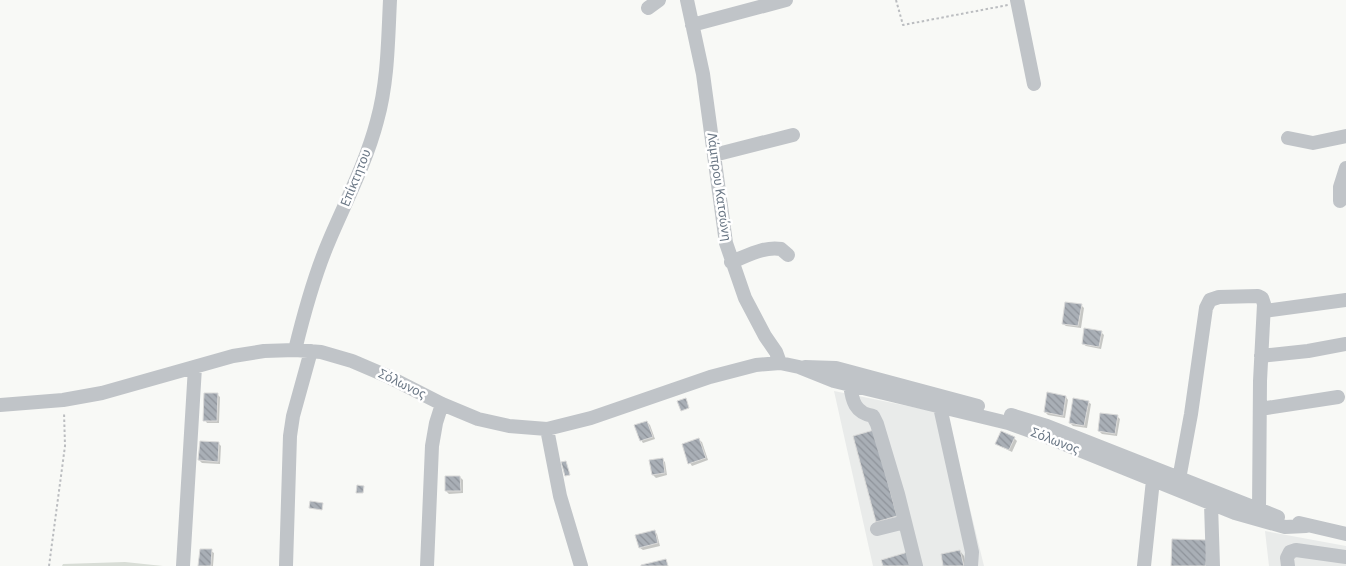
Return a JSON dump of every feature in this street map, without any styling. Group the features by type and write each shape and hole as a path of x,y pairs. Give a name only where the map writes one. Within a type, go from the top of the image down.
{"street":[{"name":"Επίκτητου","path":"295,350 310,292 320,263 356,182 377,123 383,99 388,53 390,0"},
{"name":"Λάμπρου Κατσώνη","path":"687,0 703,74 722,220 732,262 751,310 776,352 780,363"},
{"path":"692,25 786,0"},
{"path":"1017,1 1034,84"},
{"path":"714,155 793,135"},
{"path":"1288,138 1313,143 1346,136"},
{"path":"1340,201 1340,187 1346,168"},
{"path":"732,262 752,254 776,248 784,250 788,255"},
{"path":"1180,478 1206,308 1210,300 1219,296 1254,296 1262,298 1264,311 1261,356 1259,510"},
{"path":"1264,311 1346,300"},
{"path":"1262,341 1276,354"},
{"path":"1261,356 1308,351 1346,344"},
{"name":"Σόλωνος","path":"0,405 63,400 122,388 246,353 295,350 312,351 366,367 442,404 478,419 501,424 547,428 590,418 710,377 756,365 780,363 799,367 836,368 1010,414 1047,426 1259,510 1306,526 1346,534"},
{"path":"286,566 290,436 293,416 312,351"},
{"path":"183,566 195,367"},
{"name":"Σόλωνος","path":"799,367 816,375 1016,426 1235,513 1285,527 1306,526"},
{"path":"850,384 851,399 854,406 866,415 873,416 877,424 916,566"},
{"path":"1260,409 1338,397"},
{"path":"427,566 432,446 442,404"},
{"path":"940,407 972,552 970,566"},
{"path":"547,428 560,496 581,566"},
{"path":"1144,566 1153,480"},
{"path":"1211,504 1213,566"},
{"path":"877,529 905,522"},
{"path":"1288,566 1287,558 1290,552 1296,550 1346,557"}],"path":[{"path":"896,0 903,25 1017,1"},
{"path":"49,566 65,446 63,400"}],"shaded area":[{"path":"834,391 947,414 984,566 873,566"},
{"path":"1265,531 1346,546 1346,566 1269,566"},
{"path":"125,562 163,566 62,566 63,564"}],"building":[{"path":"1065,302 1082,304 1078,326 1062,324"},
{"path":"1084,328 1102,331 1099,347 1082,344"},
{"path":"1047,392 1066,396 1063,416 1044,412"},
{"path":"204,393 218,393 217,421 203,421"},
{"path":"686,398 689,408 681,411 677,401"},
{"path":"1073,398 1089,401 1084,426 1069,423"},
{"path":"1100,413 1118,415 1115,434 1098,431"},
{"path":"647,421 653,437 640,441 634,425"},
{"path":"874,430 897,516 876,522 853,436"},
{"path":"1001,431 1015,437 1009,450 995,444"},
{"path":"699,438 706,458 688,464 682,444"},
{"path":"200,441 219,442 218,462 198,460"},
{"path":"663,458 665,473 652,475 649,460"},
{"path":"566,461 570,475 565,476 561,462"},
{"path":"445,476 460,476 461,491 445,491"},
{"path":"357,485 364,486 363,493 356,493"},
{"path":"310,501 323,503 322,510 309,508"},
{"path":"655,530 658,543 639,548 635,535"},
{"path":"1172,539 1207,540 1206,566 1171,566"},
{"path":"200,549 212,549 211,566 198,566"},
{"path":"960,550 964,566 943,566 941,554"},
{"path":"908,552 912,566 883,566 881,560"},
{"path":"666,559 668,566 641,566 641,565"}]}
